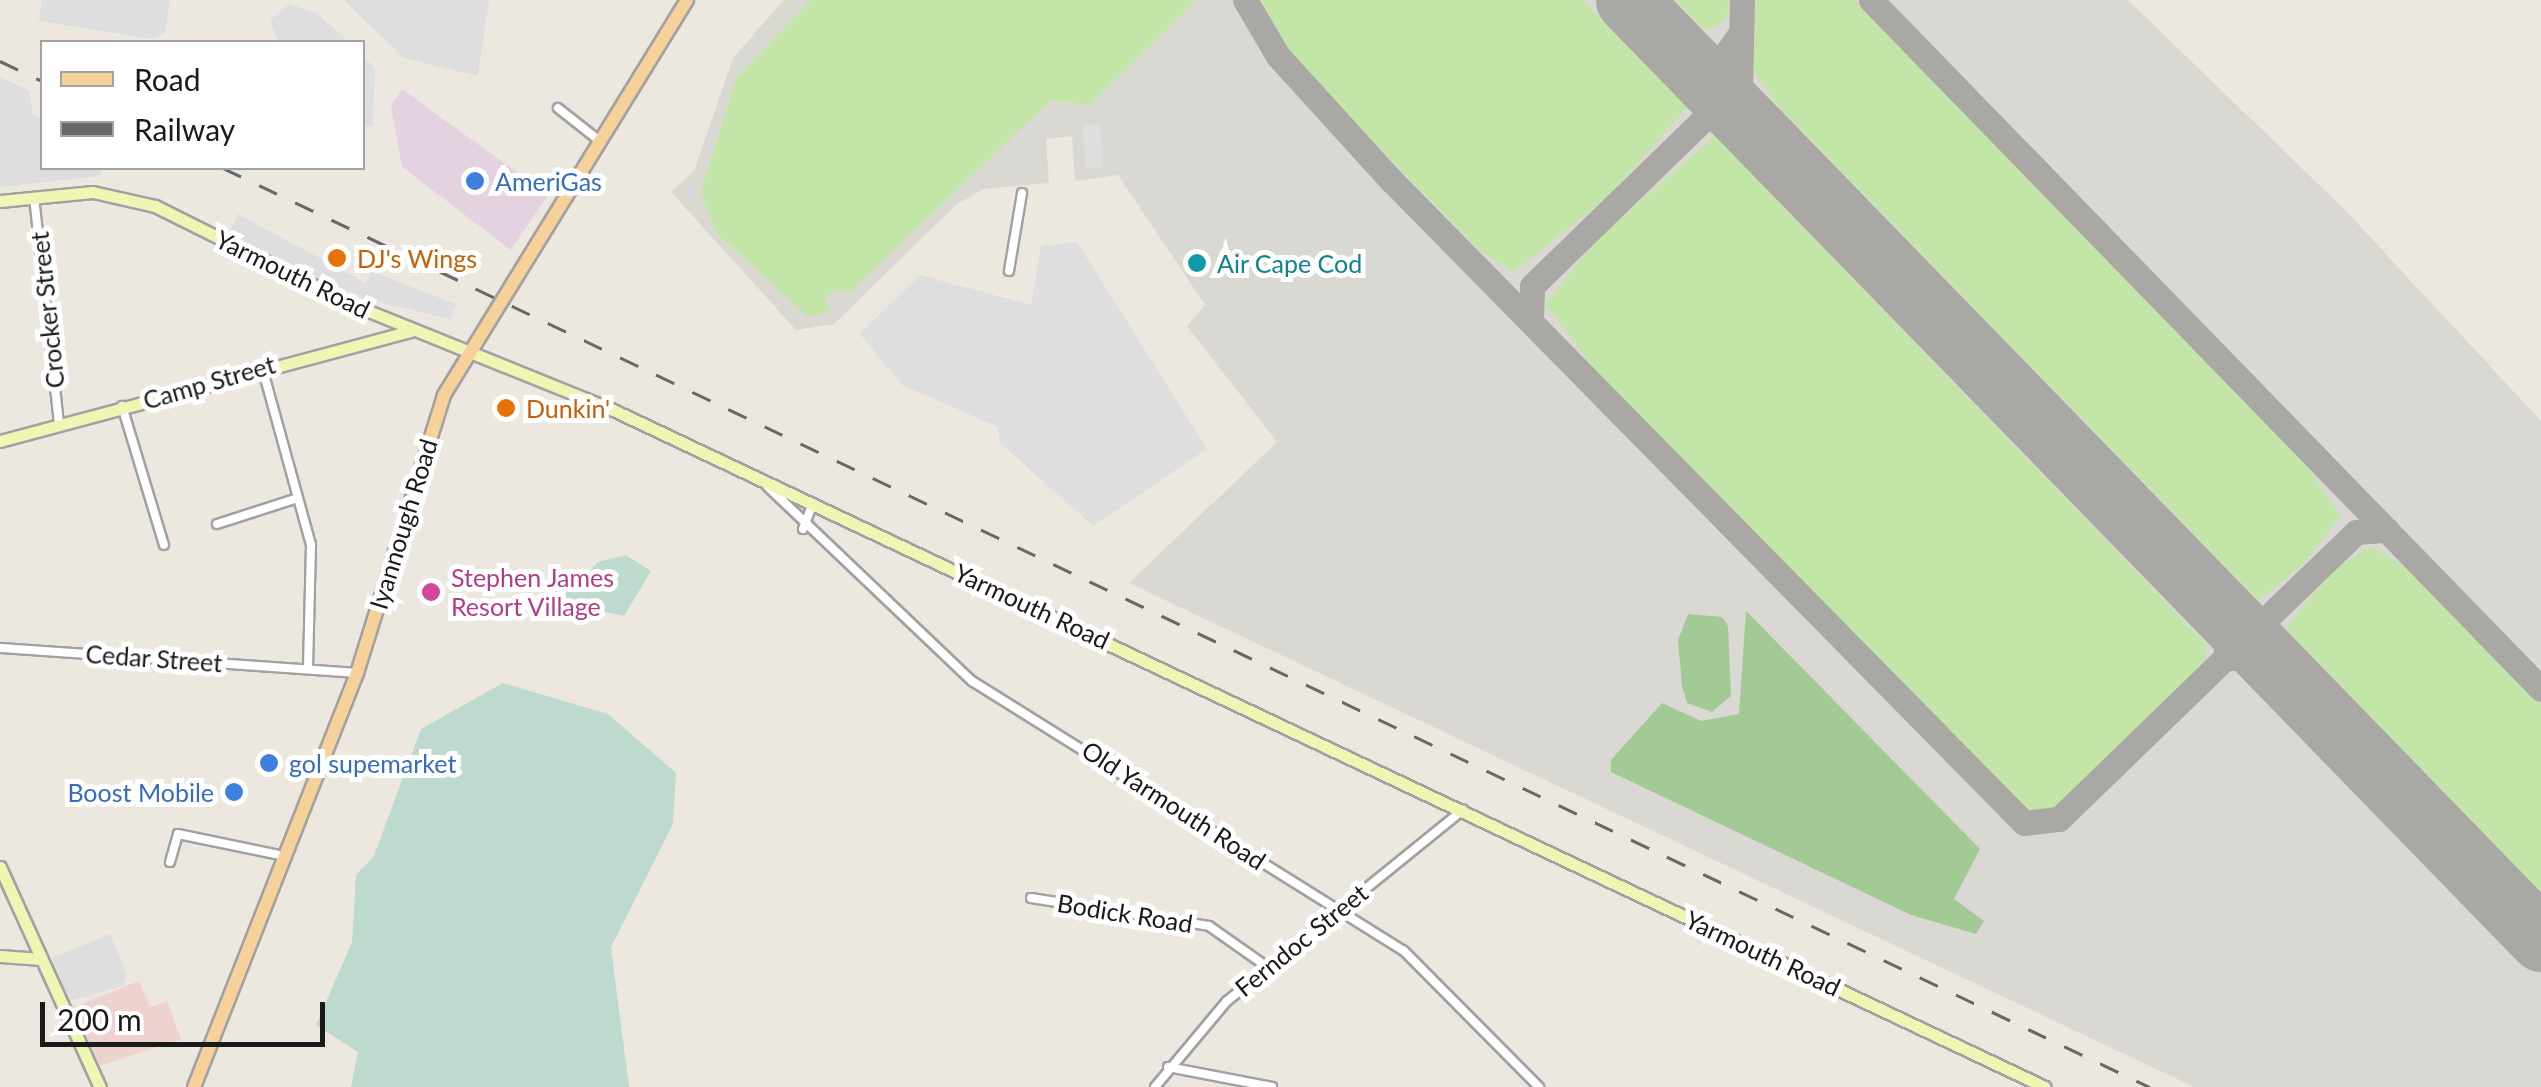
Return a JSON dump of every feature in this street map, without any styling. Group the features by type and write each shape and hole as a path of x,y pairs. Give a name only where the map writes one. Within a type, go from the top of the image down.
{"main road":[{"name":"Iyannough Road","path":"194,1087 356,672 434,423 469,345 601,142 687,0"},
{"name":"Yarmouth Road","path":"0,201 93,192 143,201 366,310 469,345 762,479 2045,1087"},
{"path":"365,338 366,310"},
{"name":"Camp Street","path":"0,441 365,338 420,330"},
{"path":"0,866 100,1087"},
{"path":"0,956 41,960"}],"street":[{"path":"558,108 601,142"},
{"path":"1009,271 1022,193"},
{"name":"Crocker Street","path":"34,197 59,424"},
{"path":"262,367 313,566 308,668"},
{"path":"122,406 164,545"},
{"name":"Old Yarmouth Road","path":"762,479 803,528 972,681 1342,909 1430,971 1539,1087"},
{"path":"217,524 298,498"},
{"path":"803,528 813,503"},
{"name":"Cedar Street","path":"0,648 356,672"},
{"name":"Ferndoc Street","path":"1155,1087 1168,1067 1266,966 1463,810"},
{"path":"170,862 178,834 284,856"},
{"name":"Bodick Road","path":"1031,898 1209,926 1266,966"},
{"path":"1168,1067 1272,1087"}],"shaded area":[{"path":"42,0 170,0 165,33 152,39 39,21"},
{"path":"344,0 489,0 478,76 404,58"},
{"path":"784,0 2128,0 2345,210 2541,421 2541,1087 2194,1087 1129,583 1277,442 1187,326 1205,305 1118,175 1075,181 1072,136 1046,139 1049,183 983,189 956,205 834,324 796,330 671,192 694,171 733,58"},
{"path":"289,4 317,13 347,40 277,40 270,20"},
{"path":"365,59 375,68 373,126 365,127"},
{"path":"0,77 29,91 33,115 40,117 40,170 101,170 101,176 0,187"},
{"name":"AmeriGas","path":"402,89 548,195 511,250 402,167 391,106"},
{"path":"1100,124 1103,167 1086,169 1082,125"},
{"path":"238,214 366,283 371,271 456,304 451,319 366,299 262,251 229,233"},
{"path":"1077,242 1207,449 1093,526 1000,443 998,427 902,385 860,334 920,275 1031,305 1041,246"},
{"path":"110,934 127,975 123,986 69,1001 52,958"},
{"path":"139,981 150,1007 167,1001 181,1039 100,1066 74,1007"}],"green space":[{"path":"811,0 1196,0 1090,105 1051,100 850,292 834,289 825,299 831,311 808,317 715,231 701,192 737,77"},
{"path":"1260,0 1582,0 1687,107 1612,193 1514,272 1480,251 1356,124 1290,51"},
{"path":"1675,0 1731,0 1725,21 1706,31"},
{"path":"1756,0 1854,0 2297,453 2341,516 2302,566 2258,600 1776,104 1753,69"},
{"path":"1715,136 2207,645 2205,664 2048,816 2017,806 1598,375 1546,304 1600,236"},
{"path":"2371,547 2405,567 2541,705 2541,892 2285,628 2335,569"},
{"path":"626,555 651,571 624,616 553,601 561,580 581,581 598,562"},
{"path":"1746,611 1980,849 1954,899 1984,921 1976,934 1911,915 1611,772 1611,760 1662,703 1701,721 1739,714"},
{"path":"1688,614 1722,617 1728,626 1731,696 1712,712 1687,703 1682,686 1678,640"},
{"path":"503,683 608,714 676,773 673,824 611,947 629,1087 351,1087 358,1052 316,1025 352,942 356,875 374,856 421,729"}],"taxiway":[{"path":"1245,0 1278,56 1391,180 2024,823 2059,819 2225,658 2268,658"},
{"path":"1742,0 1740,87 1762,138"},
{"path":"1871,0 2541,689"},
{"path":"1682,55 1721,61 1740,34"},
{"path":"1706,80 1706,117"},
{"path":"1531,318 1532,286 1706,117 1725,111 1746,121"},
{"path":"2268,658 2266,619 2356,532 2387,530"},
{"path":"2225,658 2229,617"}],"runway":[{"path":"1628,0 2541,939"}],"railway":[{"path":"0,61 40,80"},
{"path":"227,170 2150,1087"}],"place":[{"name":"AmeriGas","path":"475,181"},
{"name":"DJ's Wings","path":"337,258"},
{"name":"Air Cape Cod","path":"1197,263"},
{"name":"Dunkin'","path":"506,408"},
{"name":"Stephen James Resort Village","path":"431,592"},
{"name":"gol supemarket","path":"269,763"},
{"name":"Boost Mobile","path":"234,792"}]}
